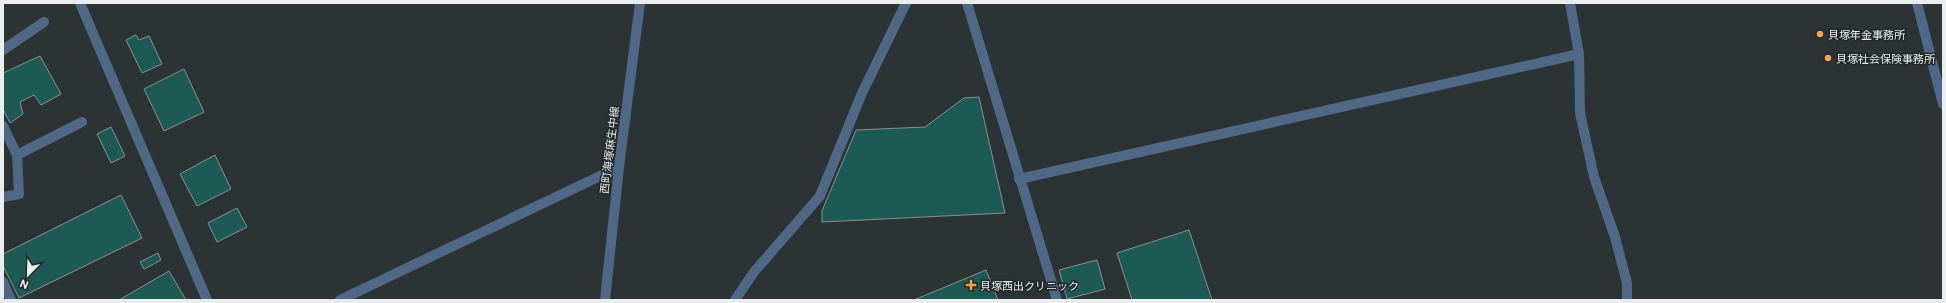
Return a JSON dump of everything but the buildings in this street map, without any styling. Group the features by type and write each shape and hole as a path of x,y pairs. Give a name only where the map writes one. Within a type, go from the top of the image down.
{"street":[{"path":"80,3 207,300"},
{"name":"西町海塚麻生中線","path":"605,300 619,167 640,3"},
{"path":"735,300 754,272 820,196 862,93 906,3"},
{"path":"967,3 1019,179 1057,300"},
{"path":"1570,3 1579,54 1580,113 1594,177 1615,237 1627,283 1627,300"},
{"path":"1917,3 1943,104"},
{"path":"3,50 44,22"},
{"path":"1019,179 1579,54"},
{"path":"17,155 82,122"},
{"path":"3,126 17,155 19,194 3,197"},
{"path":"340,300 619,167"},
{"path":"3,282 11,300"}],"place":[{"name":"貝塚年金事務所","path":"1820,34"},
{"name":"貝塚社会保険事務所","path":"1828,58"},
{"name":"貝塚西出クリニック","path":"971,285"}]}
